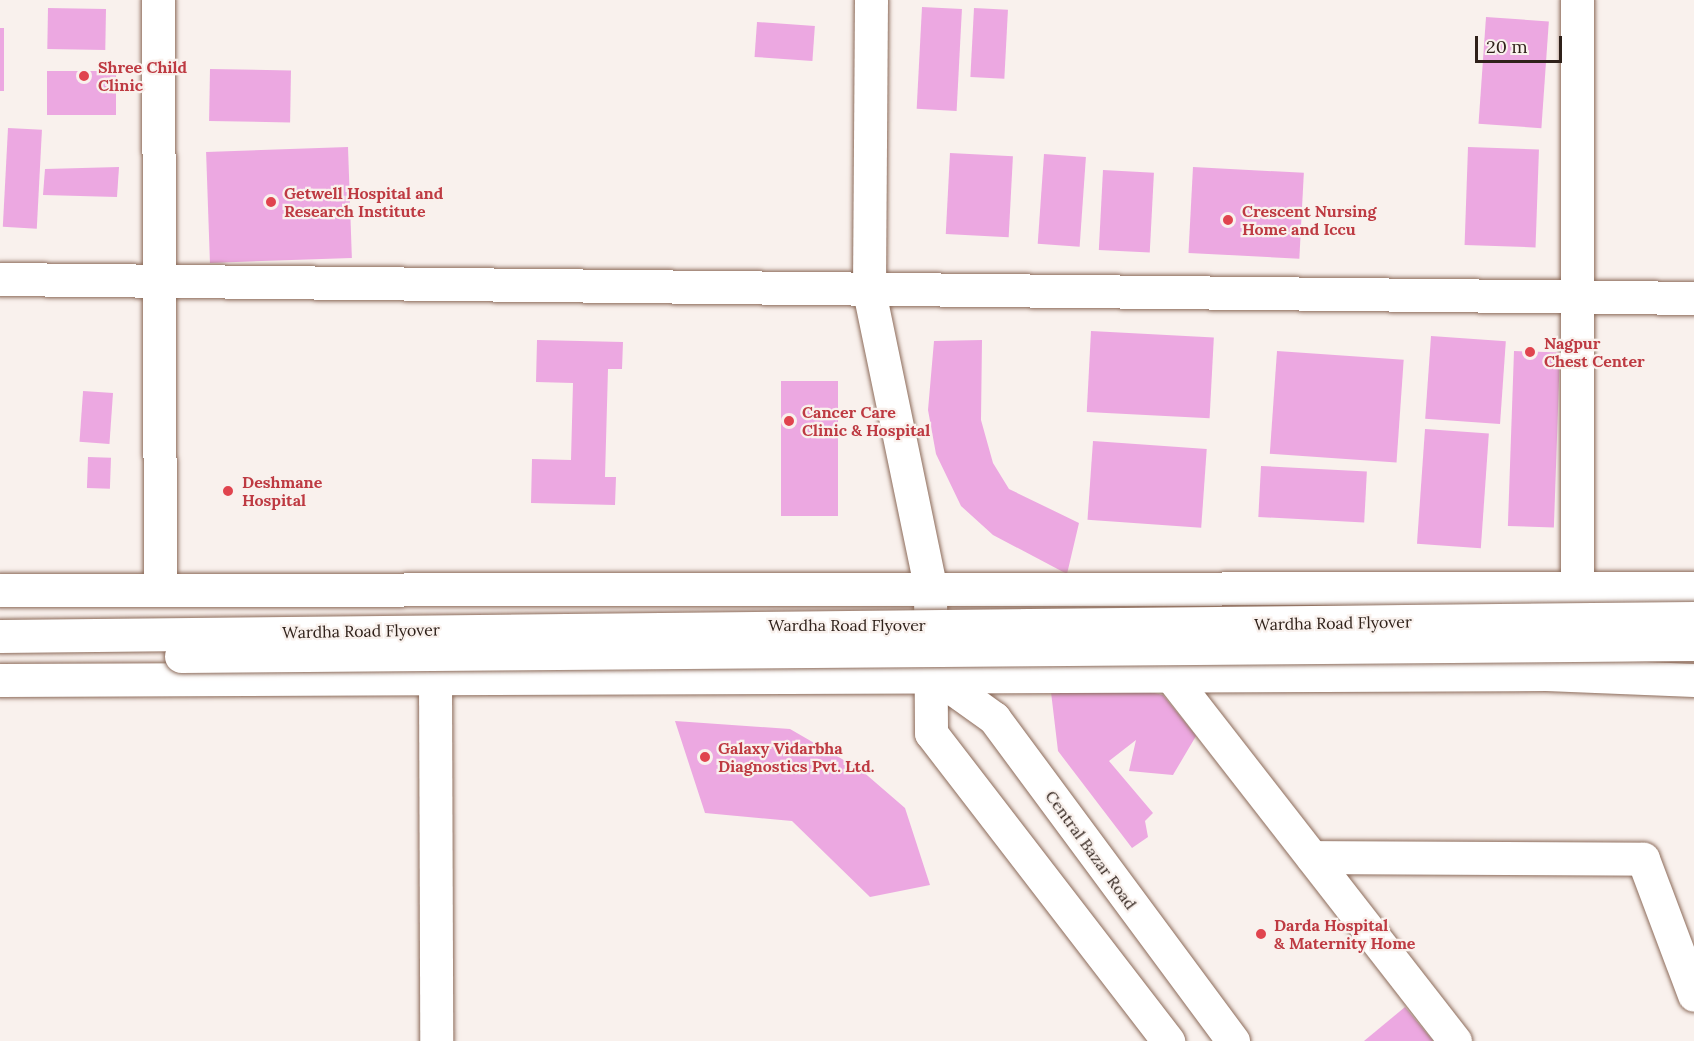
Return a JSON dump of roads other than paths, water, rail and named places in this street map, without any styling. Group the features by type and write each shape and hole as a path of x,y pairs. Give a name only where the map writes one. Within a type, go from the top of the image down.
{"main road":[{"path":"158,0 160,588"},
{"path":"871,0 869,291 930,585 934,675 931,733 1168,1041"},
{"path":"1577,0 1577,589"},
{"path":"0,279 869,291 1694,298"},
{"path":"0,590 930,585 1222,592 1694,588"},
{"name":"Wardha Road Flyover","path":"0,636 1694,618"},
{"name":"Wardha Road Flyover","path":"0,656 1694,644"},
{"path":"0,680 1546,674 1694,680"},
{"name":"Central Bazar Road","path":"934,675 994,718 1233,1041"},
{"path":"1170,675 1455,1041"},
{"path":"435,678 436,1041"},
{"path":"1312,857 1643,859 1694,995"}],"place":[{"name":"Shree Child Clinic","path":"84,76"},
{"name":"Getwell Hospital and Research Institute","path":"271,202"},
{"name":"Crescent Nursing Home and Iccu","path":"1228,220"},
{"name":"Nagpur Chest Center","path":"1530,352"},
{"name":"Cancer Care Clinic & Hospital","path":"789,421"},
{"name":"Deshmane Hospital","path":"228,491"},
{"name":"Galaxy Vidarbha Diagnostics Pvt. Ltd.","path":"705,757"},
{"name":"Darda Hospital & Maternity Home","path":"1261,934"}]}
